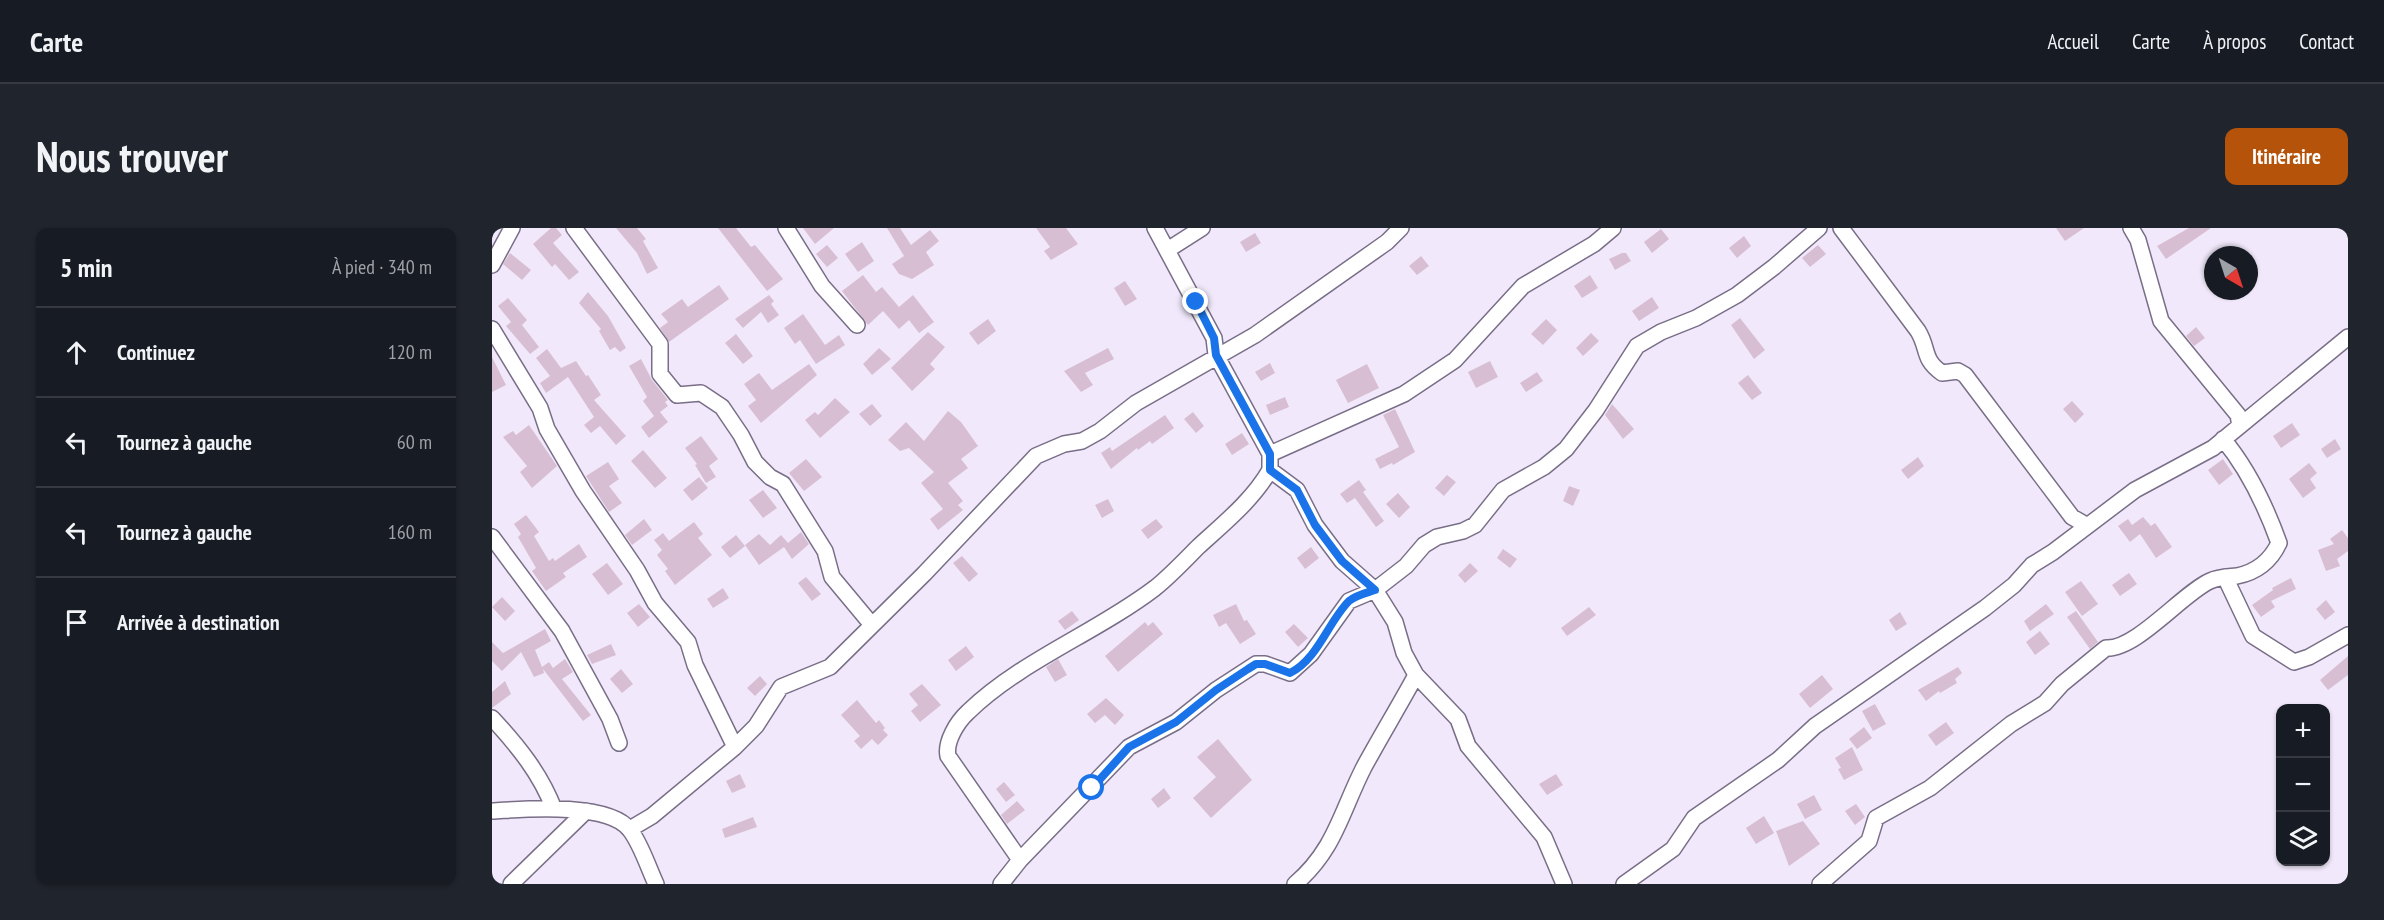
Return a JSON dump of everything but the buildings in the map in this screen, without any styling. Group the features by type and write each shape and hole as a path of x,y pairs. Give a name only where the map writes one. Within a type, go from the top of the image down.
{"street":[{"path":"492,265 512,228"},
{"path":"574,228 660,344 660,374 677,395 700,393 722,407 755,462 770,477 783,484 825,551 832,577 873,625"},
{"path":"786,228 822,286 857,325"},
{"path":"1020,860 948,756 946,748 966,713 1009,680 1112,618 1156,587 1246,501 1270,470 1270,454 1216,355 1214,338 1169,249 1155,228"},
{"path":"1169,249 1202,228"},
{"path":"630,829 652,816 735,747 756,726 781,687 830,668 1036,456 1064,444 1082,441 1100,431 1136,403 1216,355 1255,335 1388,242 1401,228"},
{"path":"1270,454 1404,394 1455,360 1523,286 1594,244 1613,228"},
{"path":"1001,884 1020,860 1129,747 1176,722 1216,690 1256,664 1265,664 1292,672 1311,654 1349,601 1375,590 1406,566 1424,545 1437,537 1463,531 1475,525 1503,490 1544,467 1566,449 1596,410 1637,346 1662,332 1696,318 1737,294 1774,267 1819,228"},
{"path":"1841,228 1918,331 1925,344 1927,360 1942,373 1958,371 1965,375 2072,517 2086,525"},
{"path":"2130,228 2138,240 2161,321 2238,415 2240,426"},
{"path":"492,329 540,408 547,429 583,490 638,570 655,603 688,642 695,666 735,747"},
{"path":"1624,884 1673,849 1694,818 1778,760 1815,726 1985,608 2014,585 2032,564 2053,552 2135,490 2213,448 2348,337"},
{"path":"1820,884 1869,841 1876,818 1930,788 2012,724 2045,703 2062,684 2106,648 2112,648 2140,634 2210,581 2252,572 2266,562 2279,543 2249,477 2223,439"},
{"path":"1270,470 1297,490 1315,525 1342,561 1375,590 1395,622 1404,653 1416,675 1458,719 1468,746 1544,837 1564,884"},
{"path":"492,537 562,631 610,719 619,743"},
{"path":"2225,577 2253,636 2294,662 2309,657 2326,645 2348,635"},
{"path":"1295,884 1315,867 1331,842 1364,767 1416,675"},
{"path":"492,718 524,752 545,786 554,809"},
{"path":"492,811 554,809 606,815 630,829 656,884"},
{"path":"511,884 586,811"}],"route":[{"path":"1092,788 1129,747 1156,730 1176,722 1216,690 1256,664 1265,664 1290,673 1294,671 1311,654 1349,601 1375,590 1342,561 1315,525 1297,490 1270,470 1270,454 1216,355 1214,338 1196,302"}]}
